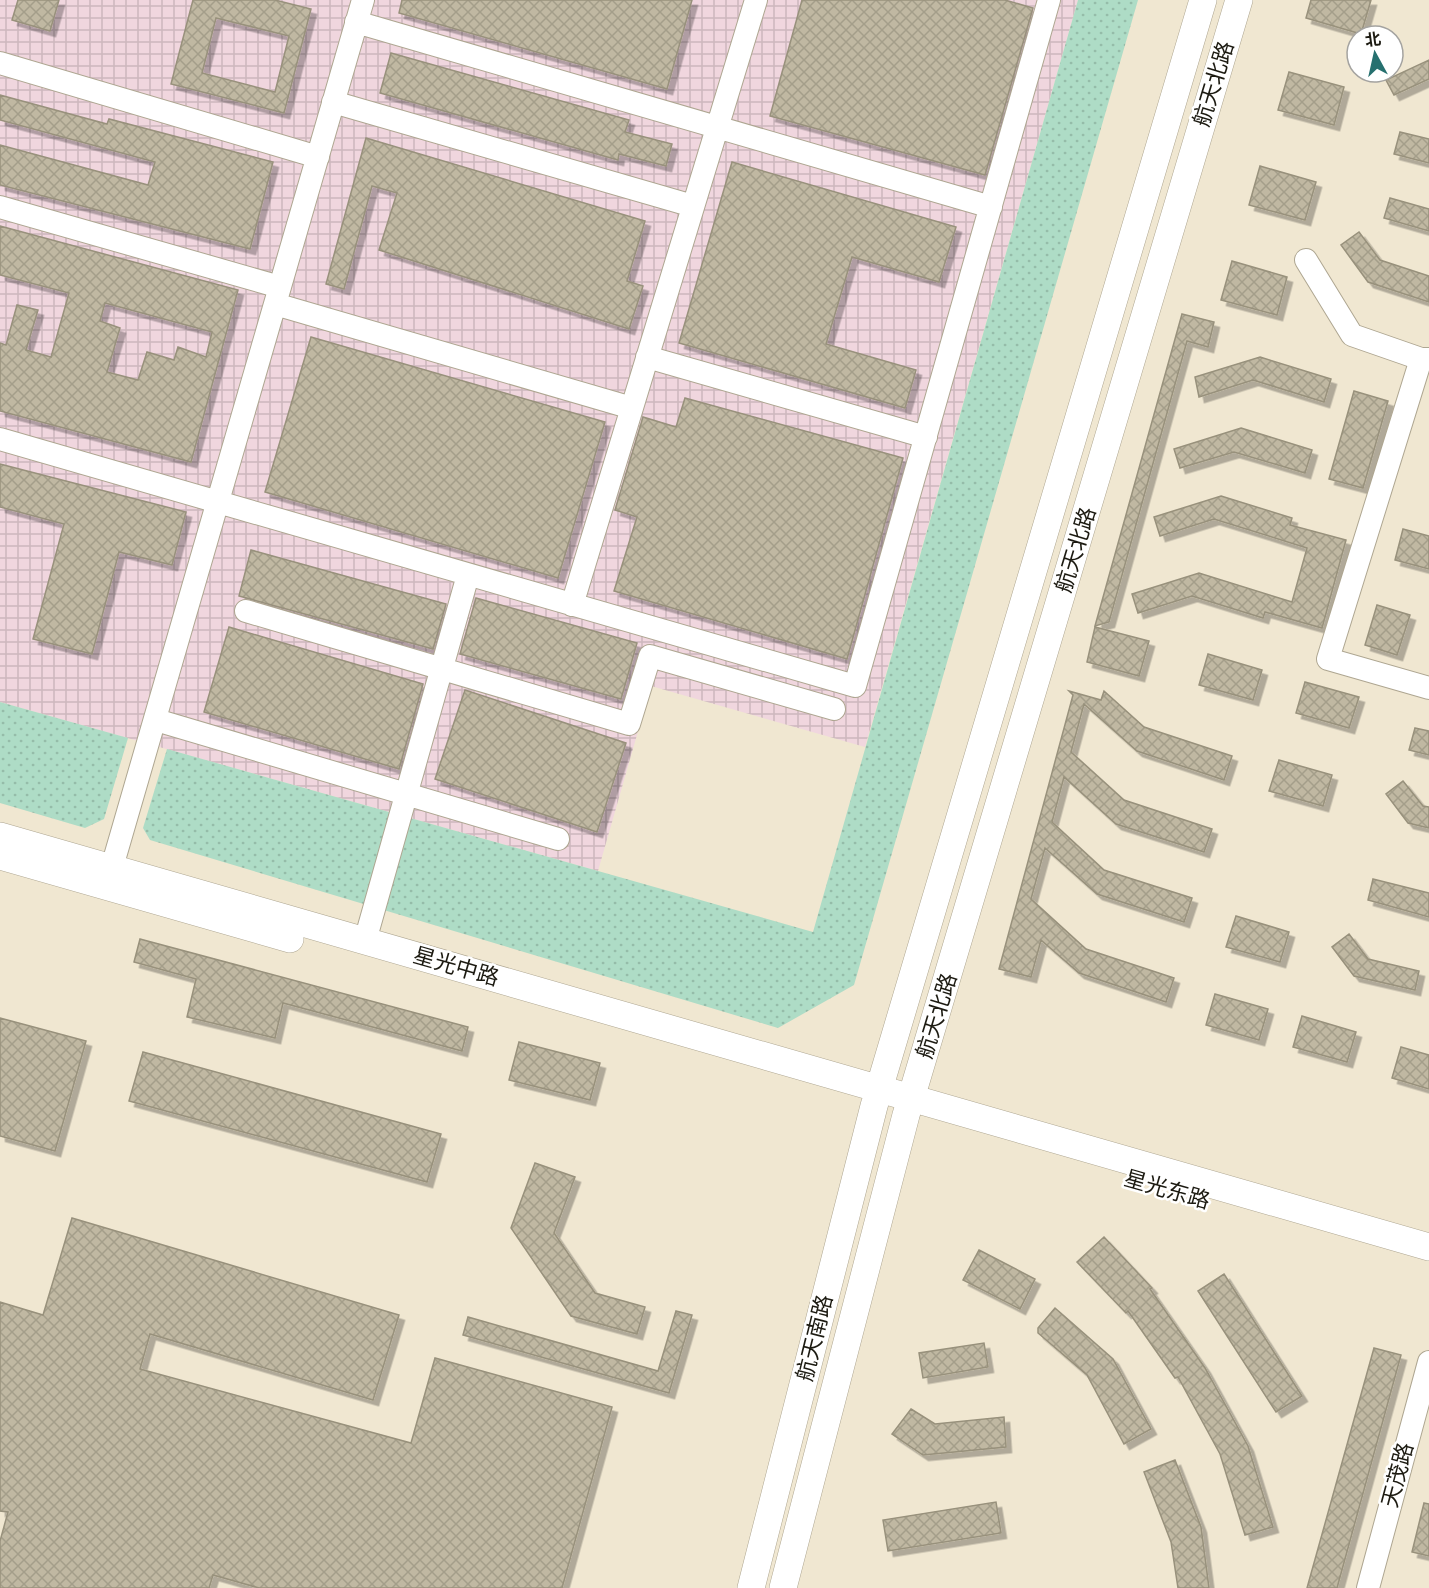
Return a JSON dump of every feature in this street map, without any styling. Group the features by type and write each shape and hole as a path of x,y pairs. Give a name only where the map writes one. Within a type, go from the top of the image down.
{"main road":[{"name":"航天北路","path":"877,1097 1203,0"},
{"name":"航天北路","path":"909,1107 1239,0"},
{"name":"星光中路","path":"0,836 365,941 909,1107"},
{"name":"星光中路","path":"0,856 877,1097"},
{"name":"航天南路","path":"751,1588 877,1097"},
{"name":"航天南路","path":"783,1588 909,1107"},
{"name":"星光东路","path":"909,1107 1429,1247"},
{"name":"星光东路","path":"909,1107 1429,1265"}],"street":[{"path":"112,867 363,0"},
{"path":"572,604 756,0"},
{"path":"0,440 855,686 1049,0"},
{"path":"356,22 991,207"},
{"path":"0,63 318,157"},
{"path":"333,102 693,206"},
{"path":"0,207 632,408"},
{"path":"1306,260 1352,335 1425,359 1328,659 1429,688"},
{"path":"647,357 926,437"},
{"path":"365,941 468,575"},
{"path":"246,611 629,724 650,656 834,709"},
{"path":"156,720 558,838"},
{"name":"天茂路","path":"1368,1588 1429,1362"}],"shaded area":[{"path":"0,0 1078,0 865,747 651,686 598,871 0,702"}],"green space":[{"path":"1078,0 1138,0 854,985 778,1028 150,840 143,828 167,749 813,932"},
{"path":"0,702 128,738 104,819 85,828 0,803"}],"building":[{"path":"18,0 59,0 50,31 12,20"},
{"path":"193,0 275,0 311,9 284,113 171,84","holes":["216,18 289,36 275,92 202,73"]},
{"path":"402,0 692,0 667,89 399,13"},
{"path":"802,0 1005,0 1033,8 985,175 770,116"},
{"path":"1311,0 1371,0 1364,24 1345,24 1345,29 1306,18"},
{"path":"391,53 629,120 625,132 672,144 666,166 619,154 618,160 380,93"},
{"path":"1429,60 1429,79 1394,95 1388,84 1405,84 1405,71"},
{"path":"1289,72 1344,87 1334,125 1278,110"},
{"path":"0,95 107,124 109,119 273,162 250,249 0,185 0,145 148,185 155,162 0,120"},
{"path":"1400,132 1429,139 1429,163 1394,154"},
{"path":"366,138 645,221 627,281 643,286 629,329 379,250 397,193 372,186 344,289 326,284"},
{"path":"732,162 956,227 939,282 852,257 826,344 916,370 905,408 679,343"},
{"path":"1260,166 1316,182 1305,220 1249,205"},
{"path":"1390,198 1429,209 1429,231 1384,218"},
{"path":"0,226 238,290 191,462 0,411 0,343 6,345 17,305 38,310 26,350 51,357 69,293 0,275","holes":["105,303 212,332 206,357 178,347 174,360 147,352 138,380 107,372 120,328 100,321"]},
{"path":"1359,232 1380,260 1429,276 1429,302 1368,282 1341,245"},
{"path":"1232,261 1287,277 1277,315 1221,300"},
{"path":"1182,314 1214,322 1208,347 1187,341 1109,622 1095,626"},
{"path":"311,337 605,422 558,578 265,492"},
{"path":"1260,357 1331,379 1324,402 1253,380 1199,397 1195,377"},
{"path":"1354,391 1388,401 1363,488 1329,479"},
{"path":"685,398 903,458 847,659 614,591 637,517 615,510 643,417 676,427"},
{"path":"1241,428 1312,450 1305,473 1234,452 1180,468 1174,449"},
{"path":"0,464 186,512 172,565 119,552 92,654 33,639 64,524 0,507"},
{"path":"1221,496 1292,518 1290,525 1346,540 1322,628 1265,612 1263,618 1192,596 1138,613 1132,594 1199,573 1292,602 1307,548 1214,519 1160,536 1154,517"},
{"path":"1403,529 1429,536 1429,569 1395,560"},
{"path":"251,550 446,604 433,649 239,596"},
{"path":"476,598 637,643 621,699 460,654"},
{"path":"1377,605 1410,615 1397,655 1365,645"},
{"path":"229,627 423,684 399,769 204,712"},
{"path":"1095,627 1149,641 1139,676 1087,662"},
{"path":"1208,654 1262,670 1253,700 1199,685"},
{"path":"1305,682 1359,697 1349,728 1296,713"},
{"path":"465,690 626,743 597,832 435,779"},
{"path":"1069,691 1101,700 1104,691 1144,727 1232,756 1224,780 1137,751 1084,704 1071,752 1124,800 1212,829 1204,852 1116,824 1064,777 1052,822 1104,870 1192,898 1184,922 1097,894 1045,848 1031,899 1086,949 1174,978 1166,1002 1079,973 1041,940 1031,977 999,969 1073,695"},
{"path":"1415,728 1429,731 1429,755 1409,750"},
{"path":"1279,760 1332,775 1323,806 1269,791"},
{"path":"1403,781 1423,806 1429,807 1429,828 1408,823 1386,794"},
{"path":"1373,879 1429,893 1429,917 1368,900"},
{"path":"1236,916 1289,932 1280,962 1226,947"},
{"path":"1349,934 1368,959 1419,971 1415,990 1354,976 1332,947"},
{"path":"140,939 468,1027 462,1051 283,1003 275,1038 187,1017 196,979 134,962"},
{"path":"1215,994 1268,1009 1259,1040 1206,1025"},
{"path":"1302,1016 1356,1032 1347,1062 1293,1047"},
{"path":"0,1018 86,1041 55,1151 0,1136"},
{"path":"519,1042 600,1063 590,1100 509,1080"},
{"path":"1401,1047 1429,1055 1429,1089 1392,1078"},
{"path":"143,1052 441,1134 427,1182 129,1101"},
{"path":"535,1163 575,1177 554,1233 595,1293 645,1307 637,1334 571,1316 511,1228"},
{"path":"72,1218 399,1315 373,1400 150,1334 140,1369 411,1443 435,1358 612,1407 562,1588 259,1588 213,1575 209,1588 0,1588 0,1541 8,1512 0,1511 0,1302 43,1315"},
{"path":"1104,1237 1152,1288 1150,1289 1205,1368 1248,1446 1273,1527 1245,1535 1220,1454 1178,1377 1175,1378 1128,1311 1126,1313 1077,1262"},
{"path":"979,1250 1035,1279 1020,1309 963,1280"},
{"path":"1224,1274 1302,1396 1276,1412 1198,1291"},
{"path":"1055,1308 1113,1359 1151,1429 1124,1444 1087,1375 1038,1333 1038,1328"},
{"path":"676,1311 692,1315 669,1393 463,1335 468,1317 658,1371"},
{"path":"984,1343 988,1367 923,1378 919,1353"},
{"path":"1374,1348 1401,1355 1337,1588 1307,1588"},
{"path":"911,1409 935,1424 1004,1417 1006,1447 923,1455 892,1434"},
{"path":"1175,1460 1201,1527 1209,1588 1178,1588 1171,1542 1144,1472"},
{"path":"996,1502 1001,1533 888,1551 883,1520"},
{"path":"1424,1503 1429,1504 1429,1556 1412,1552"}]}
